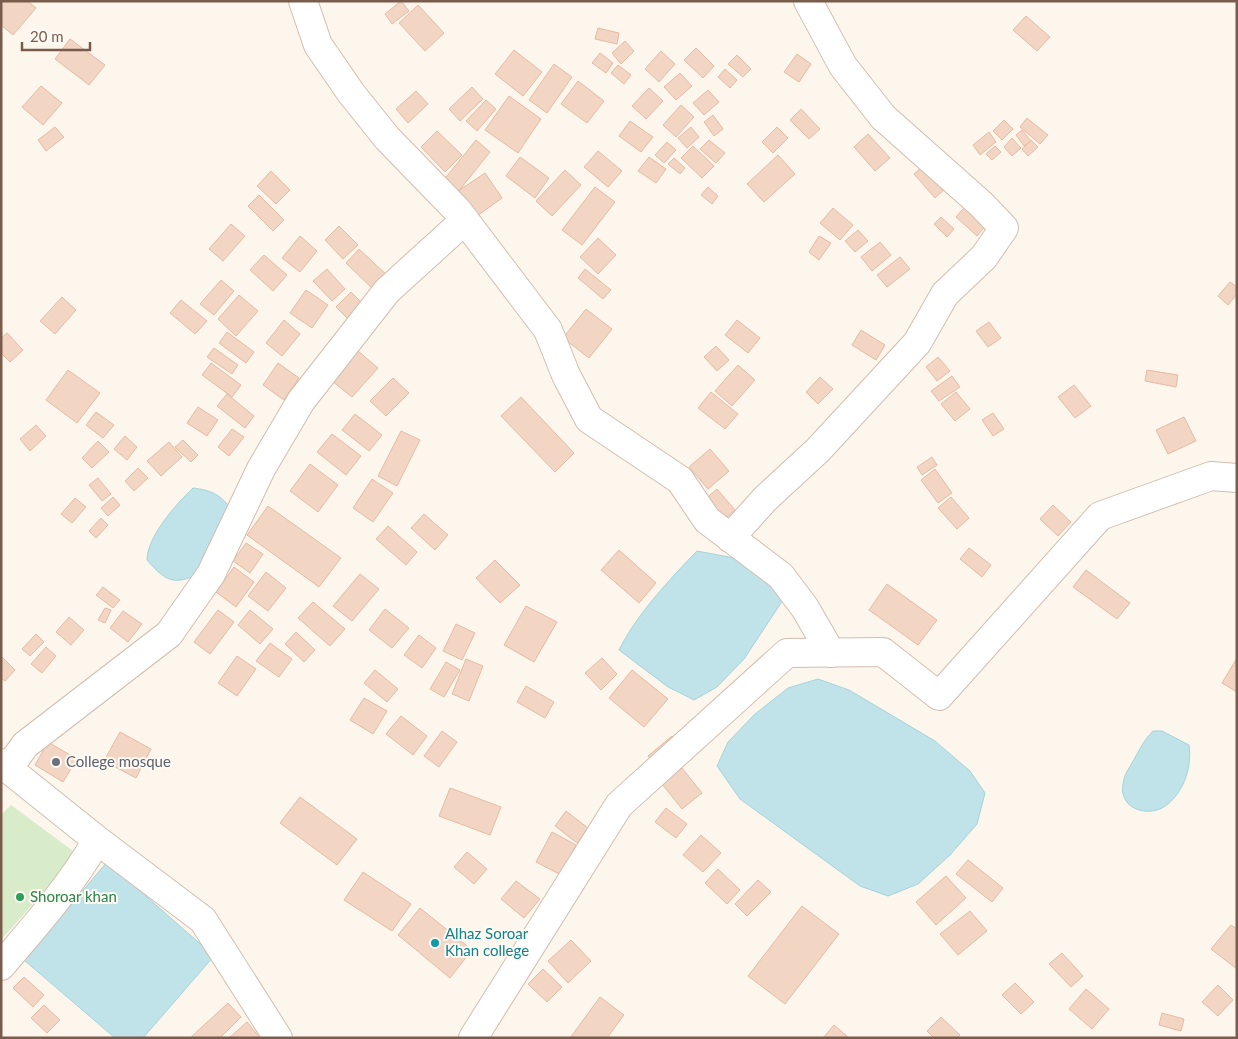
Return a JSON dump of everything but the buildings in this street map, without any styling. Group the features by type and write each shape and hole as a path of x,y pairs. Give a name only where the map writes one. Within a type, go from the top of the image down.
{"street":[{"path":"303,1 318,45 351,93 387,138 465,220 548,330 566,375 589,419 680,480 707,520 780,576 805,608 831,653"},
{"path":"730,538 765,499 824,444 917,343 945,294 984,257 1004,228 981,204 883,117 843,66 808,1"},
{"path":"278,1038 203,920 97,840 5,766 25,745 169,634 211,574 261,469 301,400 387,291 465,220"},
{"path":"473,1038 619,805 787,653 883,652 939,696 1100,516 1211,476 1237,478"},
{"path":"1,966 58,898 97,840"}],"green space":[{"name":"Shoroar khan","path":"11,805 77,854 1,940 1,815"}],"water":[{"path":"193,488 215,494 232,511 206,571 188,578 174,580 161,575 147,560 148,551 164,521"},
{"path":"697,551 734,558 782,589 781,603 744,659 717,687 694,700 668,687 619,650 644,611"},
{"path":"818,679 849,690 935,741 970,771 985,793 977,824 950,855 918,884 888,896 860,886 740,799 717,766 728,742 755,714 788,688"},
{"path":"1153,731 1162,731 1189,745 1190,753 1186,777 1179,792 1161,809 1145,811 1131,806 1126,800 1123,793 1123,784 1128,770 1144,742"},
{"path":"107,862 214,956 143,1038 115,1038 24,960"}],"place":[{"name":"College mosque","path":"56,762"},
{"name":"Shoroar khan","path":"20,897"},
{"name":"Alhaz Soroar Khan college","path":"435,943"}]}
